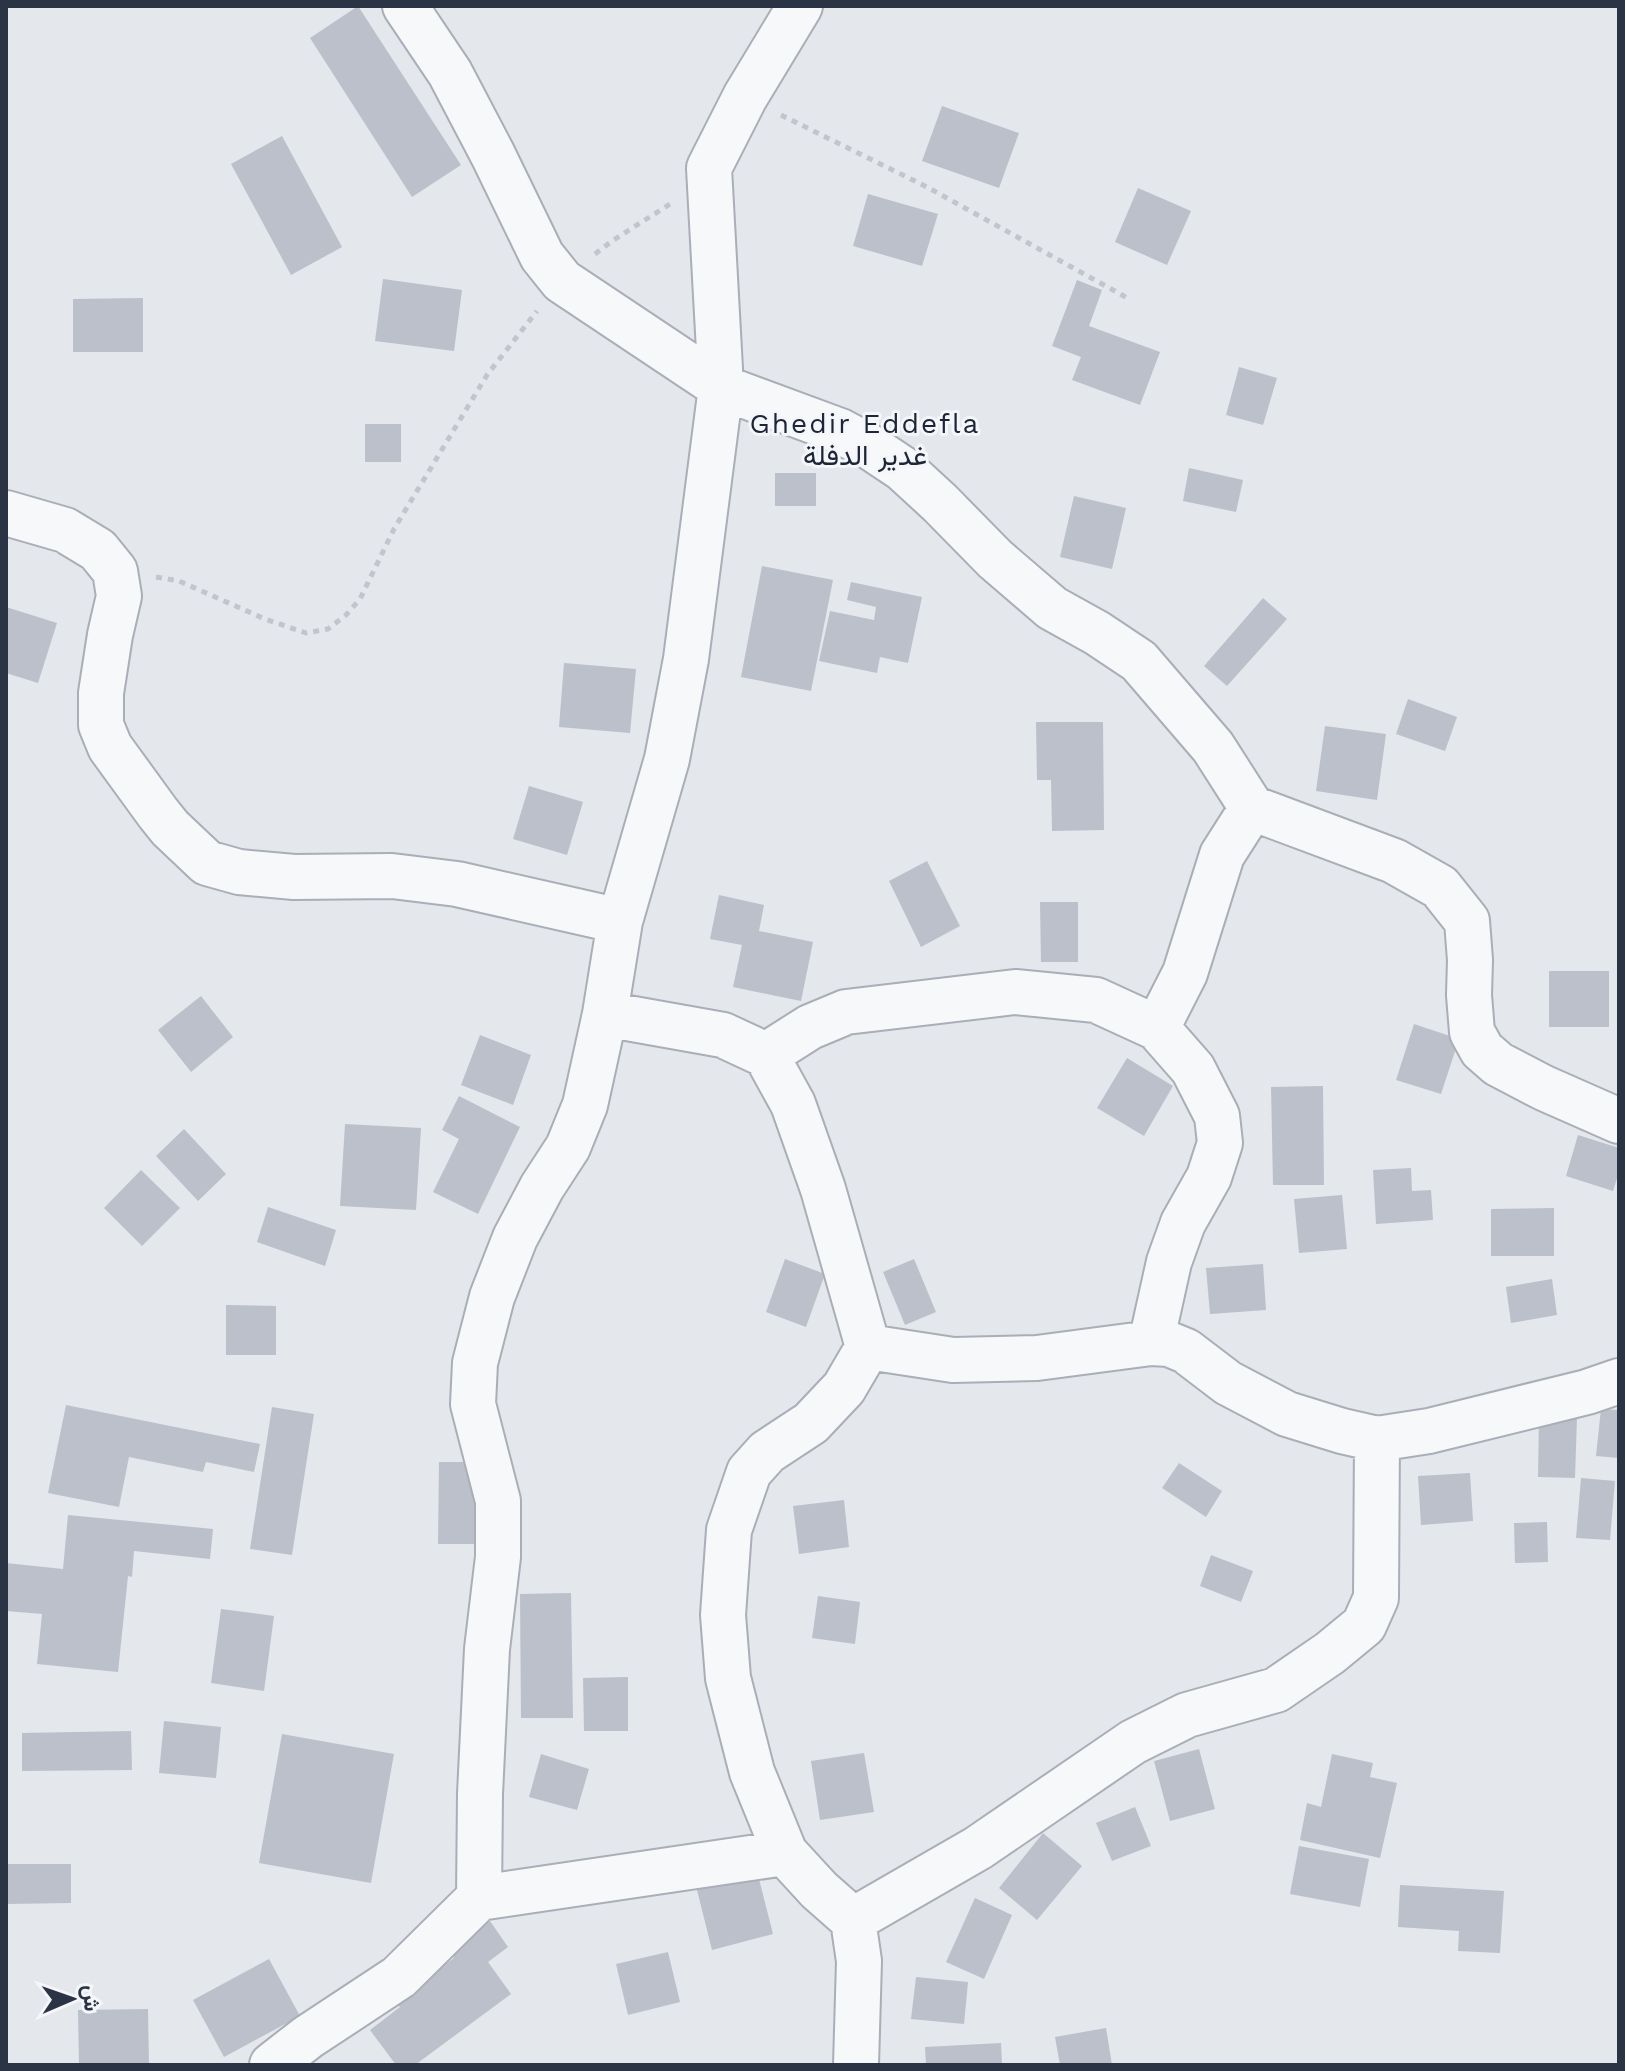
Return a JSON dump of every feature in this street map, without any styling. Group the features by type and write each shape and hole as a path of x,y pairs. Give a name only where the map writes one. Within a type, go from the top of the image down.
{"street":[{"path":"405,6 450,73 542,256 562,281 721,387 840,431 903,469 995,559 1052,608 1139,661 1213,747 1252,808 1394,861 1440,887 1467,921 1472,1032 1482,1050 1498,1064 1544,1088 1619,1121"},
{"path":"479,1898 480,1794 487,1649 498,1557 498,1501 473,1404 475,1363 492,1297 515,1238 568,1147 585,1105 605,1014 620,921 670,745 686,659 721,387 709,168 745,97 800,6"},
{"path":"6,513 65,530 98,550 115,571 119,596 103,679 101,725 110,747 158,813 207,863 239,872 294,877 392,876 457,884 620,921"},
{"path":"1157,1028 1185,973 1222,855 1252,808"},
{"path":"766,1055 810,1027 846,1012 1015,992 1096,1000 1157,1028 1193,1069 1217,1116 1220,1143 1209,1177 1183,1223 1169,1262 1151,1343"},
{"path":"605,1014 723,1035 766,1055 793,1104 823,1189 868,1347 844,1388 811,1423 767,1452 749,1472 729,1530 723,1615 728,1678 752,1772 785,1853 819,1890 853,1920 859,1961 856,2047 830,2065"},
{"path":"868,1347 953,1360 1037,1358 1151,1343 1169,1344 1186,1351 1228,1383 1287,1414 1377,1439 1429,1431 1587,1392 1619,1381"},
{"path":"853,1920 978,1848 1133,1742 1187,1715 1276,1690 1364,1625 1376,1598 1377,1439"},
{"path":"272,2065 308,2037 399,1977 479,1898 785,1853"}],"path":[{"path":"745,97 927,187 1131,300"},
{"path":"115,571 179,581 265,619 306,633 328,629 360,599 394,529 487,375 562,281 612,241 670,205 709,168"}],"building":[{"path":"358,6 461,165 412,197 310,38"},
{"path":"942,106 1019,133 999,188 922,161"},
{"path":"282,136 342,247 291,275 231,164"},
{"path":"1138,188 1191,211 1167,265 1115,242"},
{"path":"868,194 938,214 922,266 853,246"},
{"path":"383,279 462,290 454,351 375,341"},
{"path":"1077,280 1102,290 1089,326 1160,352 1140,405 1072,380 1081,357 1052,346"},
{"path":"143,298 143,352 73,352 73,299"},
{"path":"1239,367 1277,378 1263,425 1226,415"},
{"path":"365,424 401,424 401,462 365,462"},
{"path":"1189,468 1243,480 1236,512 1183,501"},
{"path":"775,473 816,473 816,506 775,506"},
{"path":"1074,496 1126,508 1112,569 1060,557"},
{"path":"762,566 833,580 811,691 741,677"},
{"path":"851,582 922,597 908,663 880,657 877,673 819,661 830,611 874,620 876,607 847,600"},
{"path":"1263,598 1287,619 1227,686 1204,666"},
{"path":"6,607 57,623 38,683 6,673"},
{"path":"564,663 636,669 630,733 559,727"},
{"path":"1408,699 1457,717 1445,751 1396,734"},
{"path":"1036,722 1103,722 1104,830 1052,831 1051,780 1037,780"},
{"path":"1325,726 1386,734 1377,800 1316,791"},
{"path":"529,786 583,802 567,855 513,839"},
{"path":"927,861 960,926 921,947 889,881"},
{"path":"719,895 764,905 759,931 813,942 801,1001 733,987 742,945 710,939"},
{"path":"1040,902 1078,902 1078,962 1041,962"},
{"path":"1549,971 1609,971 1609,1027 1549,1027"},
{"path":"201,996 233,1037 191,1072 158,1030"},
{"path":"1414,1024 1459,1039 1441,1094 1396,1080"},
{"path":"480,1035 531,1055 513,1105 461,1085"},
{"path":"1127,1058 1173,1086 1144,1136 1097,1108"},
{"path":"1323,1086 1324,1185 1273,1185 1271,1087"},
{"path":"459,1096 520,1127 478,1214 433,1192 459,1139 442,1130"},
{"path":"345,1124 421,1128 416,1210 340,1206"},
{"path":"184,1129 226,1174 198,1201 156,1156"},
{"path":"1578,1135 1619,1148 1619,1172 1613,1191 1566,1176"},
{"path":"1411,1168 1412,1191 1431,1190 1433,1220 1376,1224 1373,1170"},
{"path":"141,1170 180,1208 142,1246 104,1208"},
{"path":"1342,1195 1347,1249 1299,1253 1294,1199"},
{"path":"268,1207 336,1230 325,1266 257,1242"},
{"path":"1554,1208 1554,1256 1491,1256 1491,1209"},
{"path":"785,1259 825,1274 806,1327 766,1312"},
{"path":"914,1259 936,1312 905,1325 883,1272"},
{"path":"1263,1264 1266,1310 1210,1314 1206,1268"},
{"path":"1552,1279 1557,1315 1511,1323 1506,1287"},
{"path":"226,1305 276,1306 276,1355 226,1355"},
{"path":"66,1405 260,1444 254,1472 206,1462 203,1472 129,1457 119,1507 48,1493"},
{"path":"272,1407 314,1414 292,1555 250,1549"},
{"path":"1601,1409 1619,1410 1619,1458 1596,1456"},
{"path":"1539,1416 1577,1417 1575,1478 1538,1477"},
{"path":"439,1462 477,1462 476,1544 438,1544"},
{"path":"1179,1463 1222,1491 1206,1517 1162,1488"},
{"path":"1470,1473 1473,1521 1421,1525 1418,1476"},
{"path":"1581,1478 1615,1481 1610,1540 1576,1538"},
{"path":"844,1500 849,1547 799,1554 793,1506"},
{"path":"68,1515 213,1529 210,1559 134,1551 132,1577 128,1576 118,1672 37,1664 42,1614 6,1611 6,1563 63,1569"},
{"path":"1547,1522 1548,1562 1515,1563 1514,1523"},
{"path":"1211,1555 1253,1571 1241,1602 1200,1586"},
{"path":"571,1593 573,1718 521,1718 520,1594"},
{"path":"818,1596 860,1602 855,1644 812,1638"},
{"path":"221,1609 274,1616 264,1691 211,1683"},
{"path":"628,1677 628,1731 584,1731 583,1678"},
{"path":"164,1721 221,1727 216,1778 159,1773"},
{"path":"131,1731 132,1770 22,1771 22,1733"},
{"path":"282,1734 394,1754 371,1883 259,1863"},
{"path":"1199,1749 1215,1809 1170,1821 1154,1761"},
{"path":"864,1753 874,1812 820,1820 811,1761"},
{"path":"541,1754 589,1769 577,1810 529,1797"},
{"path":"1332,1754 1373,1763 1370,1777 1397,1783 1380,1858 1300,1840 1307,1803 1321,1807"},
{"path":"1135,1807 1151,1846 1112,1861 1096,1823"},
{"path":"1043,1833 1082,1866 1037,1920 999,1888"},
{"path":"1299,1846 1369,1859 1360,1907 1290,1894"},
{"path":"6,1864 71,1864 71,1903 6,1904"},
{"path":"758,1875 773,1934 712,1950 697,1890"},
{"path":"1400,1885 1504,1891 1500,1953 1458,1951 1459,1931 1398,1927"},
{"path":"975,1898 1012,1915 984,1979 946,1962"},
{"path":"490,1921 508,1947 488,1962 511,1994 415,2065 396,2065 370,2030 400,2007 395,2001 454,1958 449,1951"},
{"path":"668,1952 680,2002 628,2015 616,1964"},
{"path":"269,1959 300,2016 224,2057 193,2000"},
{"path":"916,1977 968,1982 964,2024 911,2019"},
{"path":"148,2009 149,2065 79,2065 78,2010"},
{"path":"1106,2028 1112,2065 1060,2065 1055,2037"},
{"path":"1001,2043 1002,2065 926,2065 925,2047"}],"district":[{"name":"Ghedir Eddefla غدير الدفلة","path":"865,439"}]}
